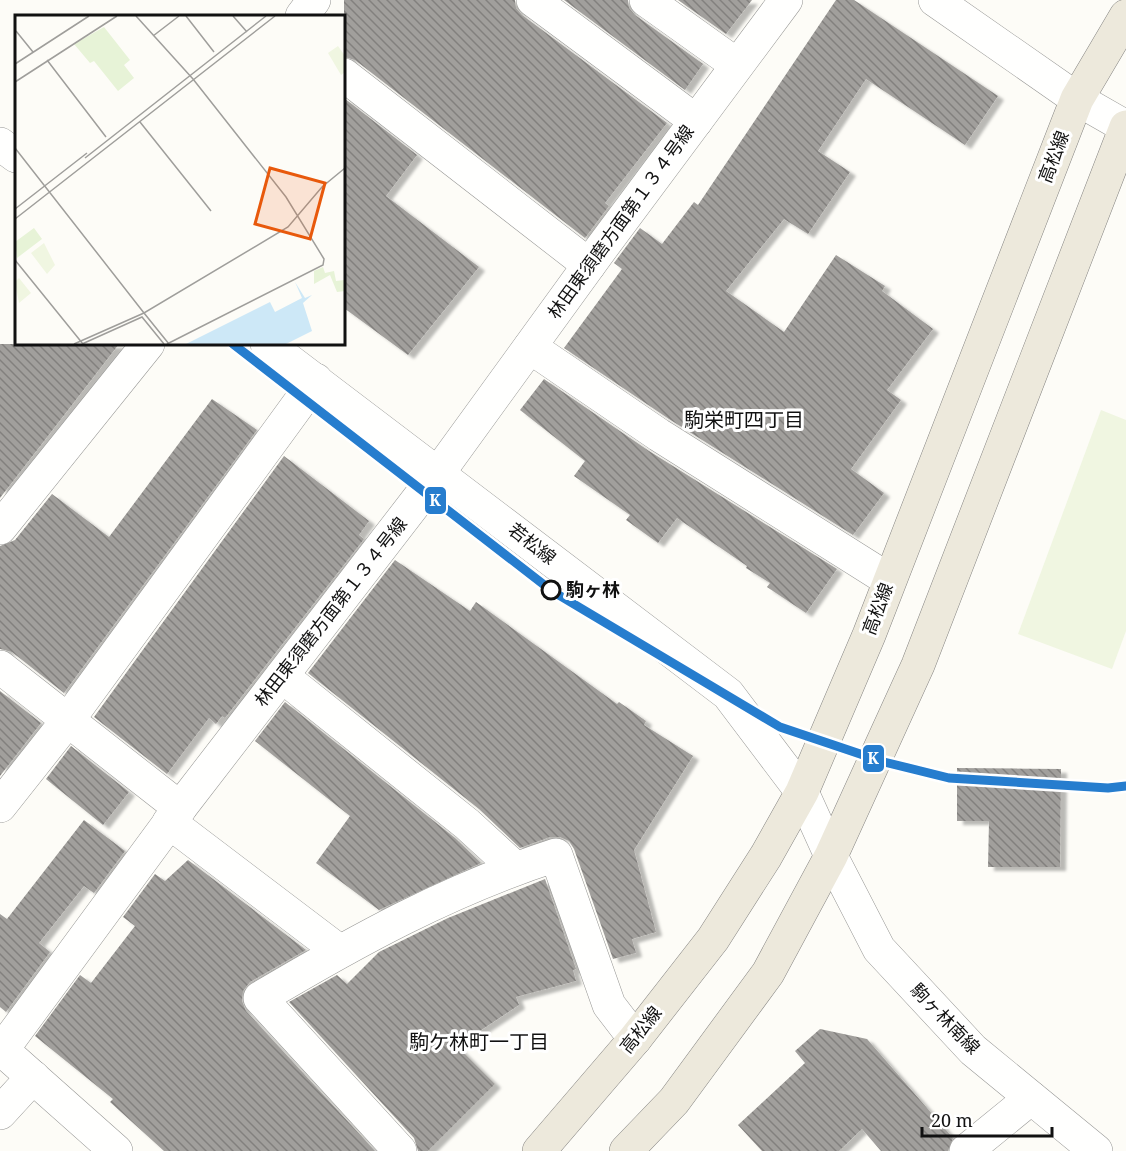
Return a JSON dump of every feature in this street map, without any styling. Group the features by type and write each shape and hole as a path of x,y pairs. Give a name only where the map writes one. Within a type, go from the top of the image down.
{"main road":[{"name":"高松線","path":"539,1151 635,1039 713,939 766,856 802,792 869,635 1077,99 1126,16"},
{"path":"626,1151 674,1101 768,973 831,856 918,665 1126,127"}],"street":[{"path":"303,15 314,0"},
{"path":"533,0 696,121"},
{"path":"646,0 736,65"},
{"name":"林田東須磨方面第１３４号線","path":"1,1049 174,815 440,472 589,265 786,0"},
{"path":"935,0 1077,99 1126,127"},
{"path":"345,76 589,265"},
{"path":"0,144 15,155"},
{"path":"0,528 147,345"},
{"name":"若松線","path":"268,345 440,472 728,694 802,792 831,856"},
{"path":"530,347 659,435 889,580"},
{"path":"0,806 68,720 316,380"},
{"path":"0,668 68,720 174,815 339,951"},
{"path":"282,676 467,824 514,868"},
{"path":"400,1151 260,998 339,951 423,906 514,868 556,855 609,1005 635,1039"},
{"name":"駒ヶ林南線","path":"831,856 879,950 973,1050 1096,1151"},
{"path":"1,1049 116,1151"},
{"path":"0,1113 33,1077"},
{"path":"966,1151 1031,1098"}],"green space":[{"path":"1101,410 1126,420 1126,631 1112,669 1018,634"}],"building":[{"path":"344,0 515,0 516,8 522,15 667,123 605,203 609,206 585,238 355,60 345,57"},
{"path":"564,0 628,0 629,8 635,15 703,64 685,90"},
{"path":"678,0 752,0 726,34"},
{"path":"836,0 854,0 998,96 965,145 866,79 818,151 850,172 808,234 784,219 726,291 784,332 836,255 885,286 882,291 933,329 887,390 901,400 851,469 884,493 853,535 669,419 564,348 622,269 614,263 640,228 662,244 694,202 698,205"},
{"path":"345,99 417,155 386,196 479,267 408,355 345,309"},
{"path":"0,344 118,345 0,498"},
{"path":"544,379 649,451 837,569 806,613 767,587 770,583 746,568 747,566 677,518 658,543 626,520 630,515 574,476 585,461 520,410"},
{"path":"212,399 257,430 64,693 12,652 0,649 0,546 15,540 52,494 109,537"},
{"path":"284,456 369,521 359,535 364,539 225,718 222,716 216,724 209,718 167,774 94,717"},
{"path":"395,560 470,611 476,602 617,704 619,702 646,721 644,725 693,756 634,850 656,932 632,939 636,953 613,959 574,849 569,841 560,837 550,837 520,848 479,809 308,673"},
{"path":"0,691 41,723 0,776"},
{"path":"285,702 455,838 481,863 379,910 316,863 350,816 255,741"},
{"path":"71,746 129,792 103,825 46,779"},
{"path":"957,768 1061,769 1060,867 988,867 989,821 957,821"},
{"path":"84,820 125,851 94,893 84,886 39,943 50,952 6,1012 0,1007 0,914 7,919"},
{"path":"188,860 306,950 250,982 243,991 242,1001 246,1011 375,1151 164,1151 110,1102 113,1099 35,1036 80,975 91,983 135,926 123,917 155,874 165,881"},
{"path":"545,879 576,969 573,970 576,981 516,997 519,1005 457,1046 495,1084 428,1151 418,1151 414,1138 289,1002 337,975 347,984 379,952 448,918"},
{"path":"820,1029 867,1039 953,1138 948,1151 881,1151 862,1129 839,1151 762,1151 738,1125 805,1063 795,1051"}],"transit line":[{"name":"K","path":"234,345 552,591 780,727 884,762 949,778 1108,788 1126,786"}],"place":[{"name":"駒ヶ林","path":"551,590"}],"district":[{"name":"駒栄町四丁目","path":"744,420"},
{"name":"駒ケ林町一丁目","path":"479,1042"}]}
